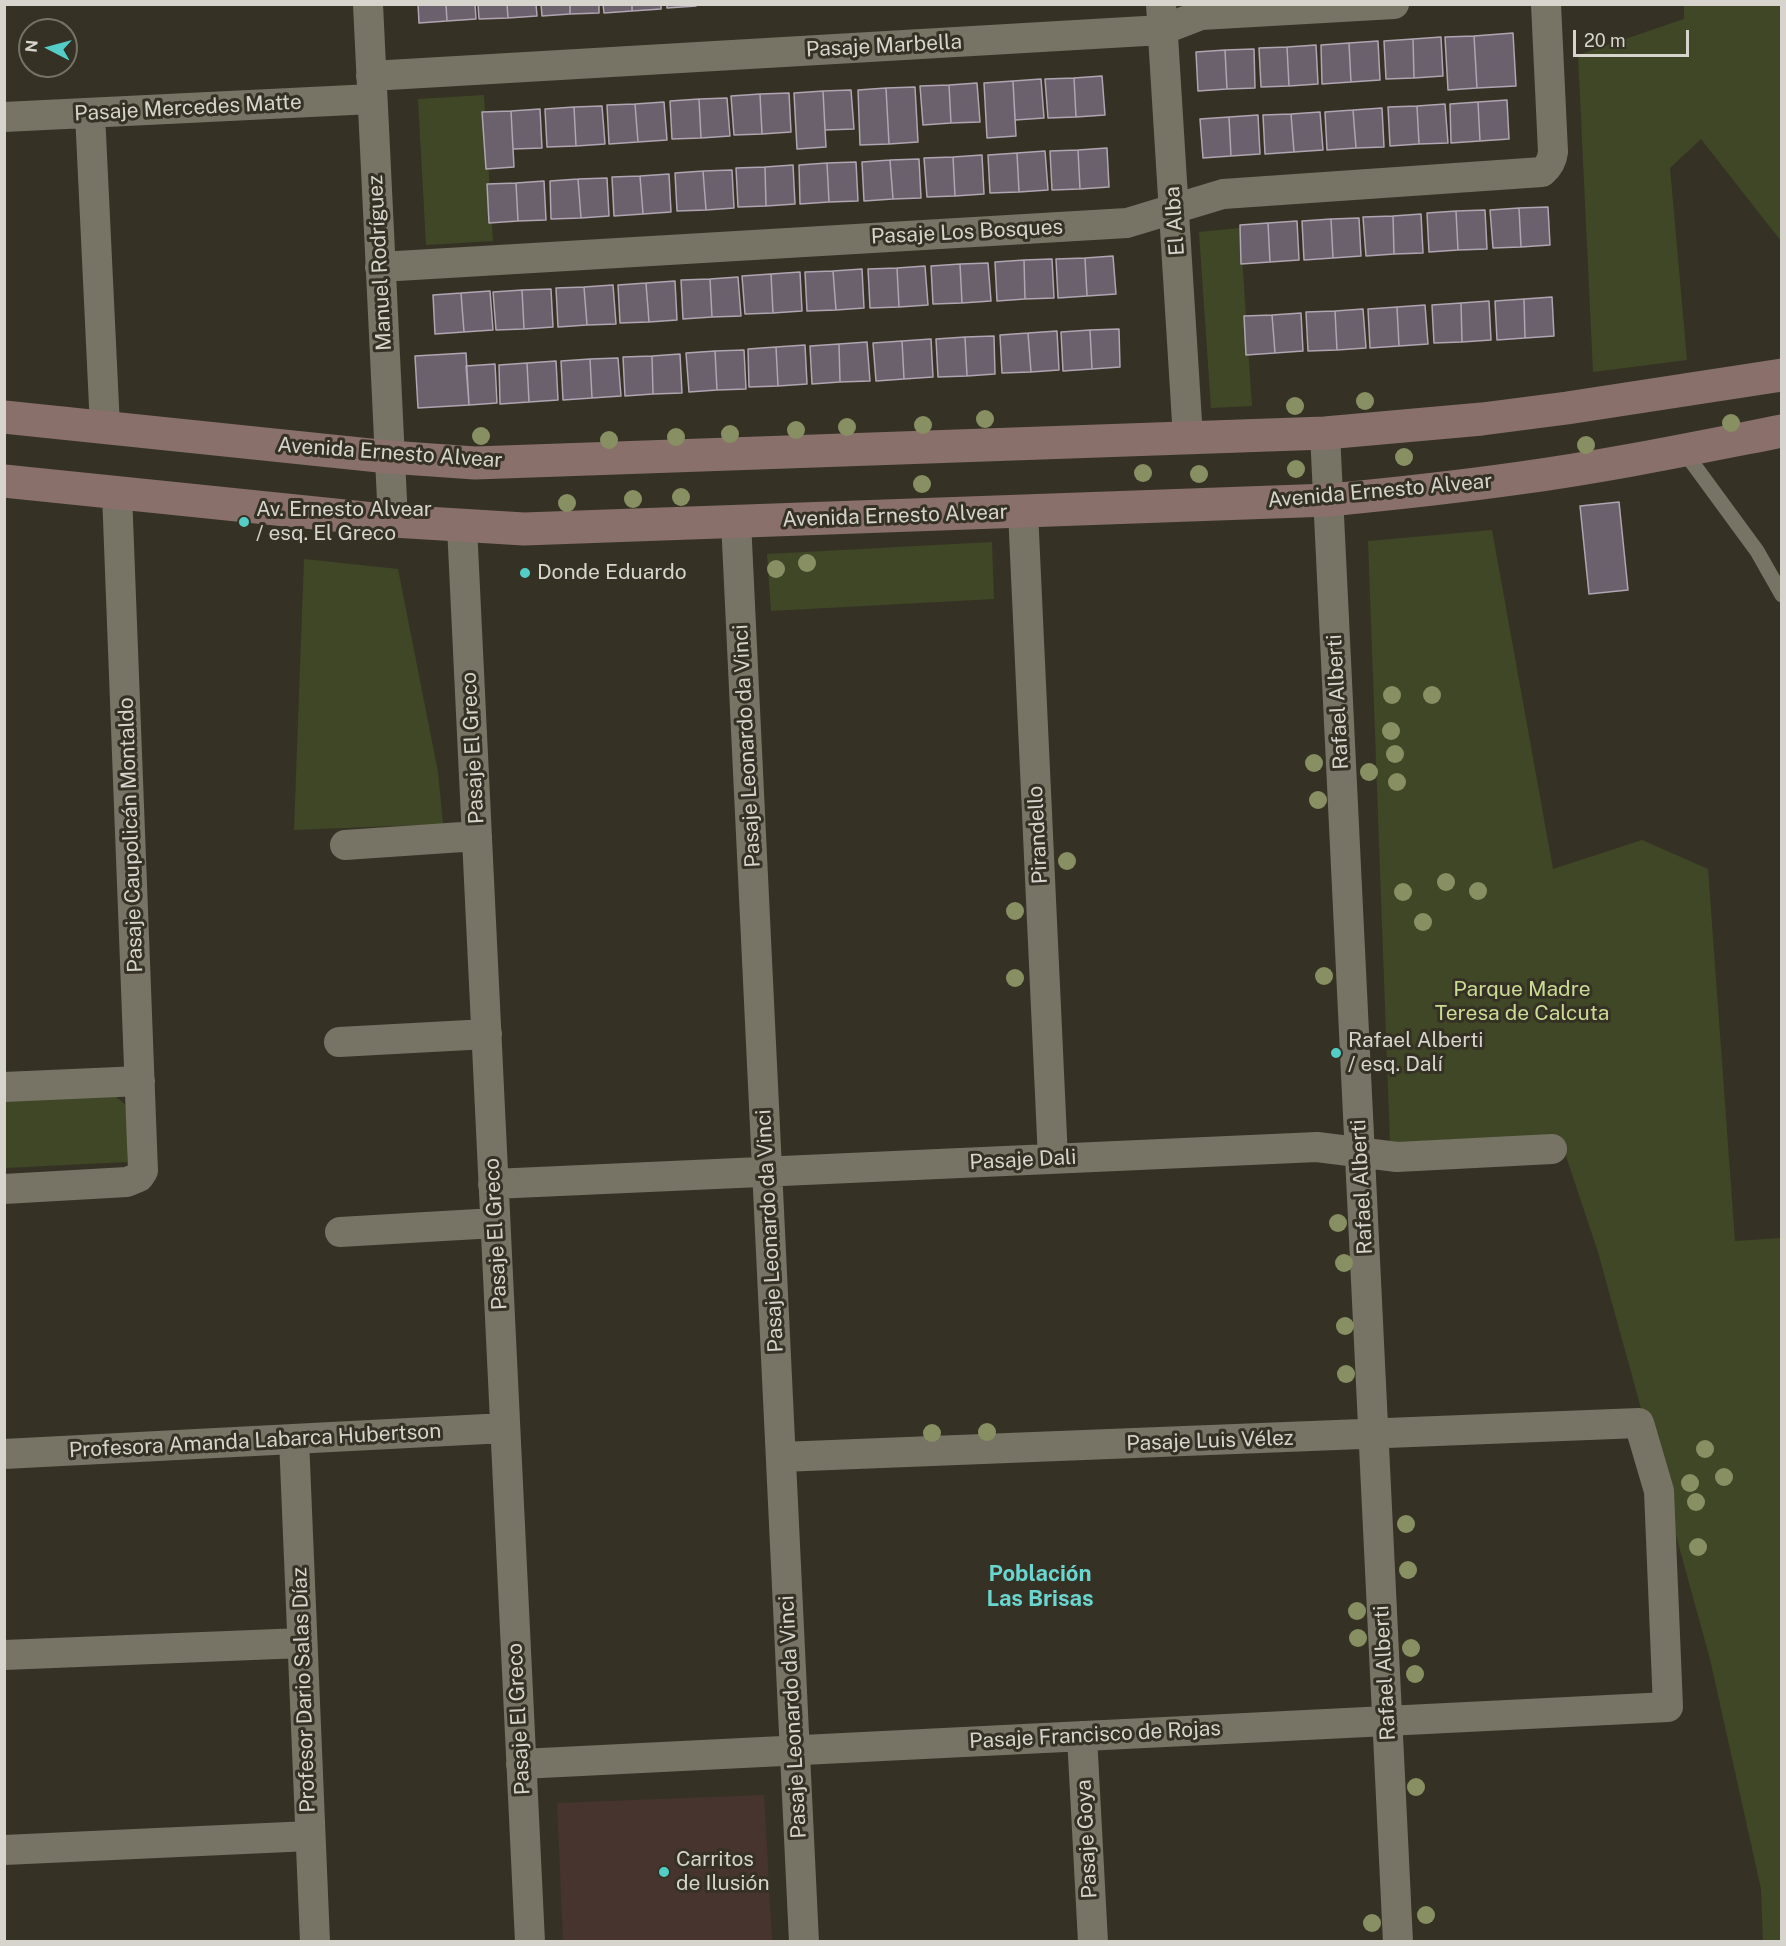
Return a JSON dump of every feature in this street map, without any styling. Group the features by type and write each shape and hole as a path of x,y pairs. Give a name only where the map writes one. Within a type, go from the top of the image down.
{"main road":[{"name":"Avenida Ernesto Alvear","path":"4,417 388,457 475,463 1324,433 1482,420 1782,375"},
{"name":"Avenida Ernesto Alvear","path":"4,481 393,521 524,529 1329,500 1521,478 1782,431"}],"street":[{"name":"Manuel Rodríguez","path":"368,4 388,457 393,521"},
{"name":"Pasaje Marbella","path":"372,88 1162,17 1394,4"},
{"name":"Pasaje Los Bosques","path":"380,267 1127,223 1223,194 1542,172 1548,168 1553,152 1546,4"},
{"name":"El Alba","path":"1162,17 1188,438"},
{"name":"Pasaje Mercedes Matte","path":"4,117 90,113 372,88"},
{"path":"90,113 105,427"},
{"name":"Rafael Alberti","path":"1324,433 1398,1941"},
{"name":"Pasaje Caupolicán Montaldo","path":"4,1189 134,1181 139,1178 143,1165 117,493"},
{"name":"Pirandello","path":"1023,511 1053,1159"},
{"name":"Pasaje Leonardo da Vinci","path":"736,521 804,1941"},
{"name":"Pasaje El Greco","path":"462,526 530,1941"},
{"path":"345,845 477,837"},
{"path":"339,1042 487,1034"},
{"path":"4,1087 140,1081"},
{"name":"Pasaje Dali","path":"494,1184 1317,1147 1397,1157 1552,1149"},
{"path":"340,1232 495,1224"},
{"name":"Pasaje Luis Vélez","path":"781,1457 1639,1423 1659,1491 1668,1707"},
{"name":"Profesora Amanda Labarca Hubertson","path":"4,1454 505,1428"},
{"name":"Profesor Dario Salas Díaz","path":"294,1439 315,1941"},
{"path":"4,1655 302,1643"},
{"name":"Pasaje Francisco de Rojas","path":"521,1764 1668,1707"},
{"name":"Pasaje Goya","path":"1082,1736 1093,1941"},
{"path":"4,1850 310,1836"}],"lane":[{"path":"1683,450 1757,551 1782,596"}],"shaded area":[{"name":"Carritos de Ilusión","path":"764,1795 772,1941 563,1941 557,1803"}],"green space":[{"path":"1684,5 1781,5 1781,241 1701,139 1670,168 1687,360 1593,372 1578,55 1684,19"},
{"path":"484,95 493,241 426,245 418,99"},
{"path":"1240,228 1252,406 1211,408 1199,232"},
{"name":"Parque Madre Teresa de Calcuta","path":"1492,530 1553,869 1642,840 1708,869 1735,1241 1781,1238 1781,1941 1763,1941 1761,1889 1710,1659 1598,1252 1560,1138 1390,1144 1368,541"},
{"path":"992,542 994,599 771,611 767,554"},
{"path":"304,559 398,569 438,772 443,824 294,830"},
{"path":"114,1095 127,1106 127,1162 5,1168 4,1099"}],"building":[{"path":"418,4 446,4 447,21 419,23"},
{"path":"446,4 475,4 476,19 447,21"},
{"path":"478,4 507,4 508,18 479,19"},
{"path":"507,4 536,4 537,16 508,18"},
{"path":"541,4 570,4 570,14 542,16"},
{"path":"570,4 599,4 599,13 570,14"},
{"path":"603,4 632,4 632,11 604,13"},
{"path":"632,4 661,4 661,9 632,11"},
{"path":"667,4 695,4 696,6 667,8"},
{"path":"1513,33 1516,86 1477,88 1474,36"},
{"path":"1474,36 1477,88 1448,90 1445,37"},
{"path":"1441,37 1443,76 1414,78 1413,39"},
{"path":"1413,39 1414,78 1386,79 1384,41"},
{"path":"1378,41 1380,80 1351,82 1349,43"},
{"path":"1349,43 1351,82 1322,84 1321,45"},
{"path":"1316,45 1318,84 1289,86 1287,47"},
{"path":"1287,47 1289,86 1261,87 1259,48"},
{"path":"1254,49 1255,88 1227,89 1225,50"},
{"path":"1225,50 1227,89 1198,91 1196,52"},
{"path":"1102,76 1105,115 1076,117 1074,78"},
{"path":"1074,78 1076,117 1048,118 1045,79"},
{"path":"1041,79 1044,118 1015,120 1013,81"},
{"path":"1013,81 1016,136 987,138 984,83"},
{"path":"977,83 980,122 951,123 949,85"},
{"path":"949,85 951,123 923,125 920,86"},
{"path":"915,87 918,142 889,144 886,88"},
{"path":"886,88 889,144 860,145 858,90"},
{"path":"851,90 854,129 825,130 823,91"},
{"path":"823,91 826,147 797,149 794,93"},
{"path":"789,93 791,132 762,134 760,94"},
{"path":"760,94 762,134 734,135 731,96"},
{"path":"727,98 730,136 701,138 699,99"},
{"path":"699,99 701,138 672,139 670,101"},
{"path":"1507,100 1509,139 1480,141 1478,102"},
{"path":"664,102 667,140 638,142 635,104"},
{"path":"1478,102 1480,141 1451,143 1450,104"},
{"path":"635,104 638,142 609,144 607,105"},
{"path":"1445,104 1448,143 1419,144 1417,106"},
{"path":"602,106 605,144 576,146 574,107"},
{"path":"1417,106 1419,144 1390,146 1388,107"},
{"path":"574,107 576,146 547,147 545,109"},
{"path":"1382,108 1384,147 1356,148 1353,110"},
{"path":"540,109 542,148 513,149 511,111"},
{"path":"1353,110 1356,148 1327,150 1325,112"},
{"path":"511,111 514,167 486,169 482,112"},
{"path":"1320,112 1323,150 1294,152 1291,114"},
{"path":"1291,114 1294,152 1265,154 1263,115"},
{"path":"1258,115 1260,154 1231,156 1229,117"},
{"path":"1229,117 1231,156 1203,158 1200,119"},
{"path":"1107,148 1109,187 1080,189 1078,150"},
{"path":"1078,150 1080,189 1052,190 1050,151"},
{"path":"1045,151 1048,190 1019,192 1017,153"},
{"path":"1017,153 1019,192 990,193 988,155"},
{"path":"982,155 984,194 955,196 953,157"},
{"path":"953,157 955,196 927,197 924,158"},
{"path":"919,159 921,198 893,199 890,160"},
{"path":"890,160 893,199 864,201 862,162"},
{"path":"856,162 858,201 829,202 827,163"},
{"path":"827,163 829,202 800,204 799,165"},
{"path":"793,165 795,204 766,206 765,167"},
{"path":"765,167 766,206 738,207 736,168"},
{"path":"732,170 734,208 706,210 703,171"},
{"path":"703,171 706,210 677,211 675,173"},
{"path":"669,174 671,212 643,214 640,176"},
{"path":"640,176 643,214 614,216 612,177"},
{"path":"607,178 609,216 581,218 578,179"},
{"path":"578,179 581,218 551,219 550,181"},
{"path":"544,181 546,220 518,221 516,183"},
{"path":"516,183 518,221 489,223 487,184"},
{"path":"1548,207 1550,245 1521,247 1519,208"},
{"path":"1519,208 1521,247 1493,248 1490,210"},
{"path":"1485,210 1487,249 1458,250 1456,211"},
{"path":"1456,211 1458,250 1429,252 1427,213"},
{"path":"1421,214 1423,253 1394,254 1393,216"},
{"path":"1393,216 1394,254 1366,256 1363,217"},
{"path":"1359,218 1361,256 1333,258 1331,219"},
{"path":"1331,219 1333,258 1304,260 1302,221"},
{"path":"1297,221 1299,260 1270,262 1268,223"},
{"path":"1268,223 1270,262 1241,264 1240,225"},
{"path":"1113,256 1116,294 1087,296 1085,258"},
{"path":"1085,258 1087,296 1058,298 1056,259"},
{"path":"1052,259 1054,298 1025,299 1024,260"},
{"path":"1024,260 1025,299 997,301 995,262"},
{"path":"988,263 991,301 962,303 960,264"},
{"path":"960,264 962,303 933,304 931,266"},
{"path":"925,266 928,305 899,307 897,268"},
{"path":"897,268 899,307 870,308 868,269"},
{"path":"862,269 864,308 836,310 833,271"},
{"path":"833,271 836,310 807,311 805,272"},
{"path":"800,272 802,311 773,313 771,274"},
{"path":"771,274 773,313 745,314 742,276"},
{"path":"738,277 741,316 712,317 710,279"},
{"path":"710,279 712,317 683,319 681,280"},
{"path":"675,281 677,320 649,322 646,283"},
{"path":"646,283 649,322 620,323 618,285"},
{"path":"613,285 616,324 587,325 584,287"},
{"path":"584,287 587,325 558,327 556,288"},
{"path":"551,289 553,327 524,329 522,290"},
{"path":"522,290 524,329 496,330 493,292"},
{"path":"490,291 493,330 464,332 461,293"},
{"path":"461,293 464,332 435,334 433,295"},
{"path":"1552,297 1554,336 1525,338 1524,299"},
{"path":"1524,299 1525,338 1497,340 1495,301"},
{"path":"1489,301 1491,340 1462,342 1461,303"},
{"path":"1461,303 1462,342 1434,343 1432,305"},
{"path":"1425,305 1428,344 1399,346 1397,307"},
{"path":"1397,307 1399,346 1370,348 1368,309"},
{"path":"1363,309 1366,348 1337,350 1335,311"},
{"path":"1335,311 1337,350 1308,351 1306,312"},
{"path":"1301,313 1303,351 1275,353 1272,315"},
{"path":"1272,315 1275,353 1246,355 1244,316"},
{"path":"1119,329 1120,367 1092,369 1090,330"},
{"path":"1090,330 1092,369 1063,371 1061,332"},
{"path":"1057,331 1059,370 1031,372 1028,333"},
{"path":"1028,333 1031,372 1002,373 1000,335"},
{"path":"994,336 995,374 967,376 965,337"},
{"path":"965,337 967,376 938,377 936,339"},
{"path":"931,339 933,377 904,379 902,341"},
{"path":"902,341 904,379 876,381 873,343"},
{"path":"867,342 870,381 840,382 839,344"},
{"path":"839,344 840,382 812,384 810,346"},
{"path":"805,345 807,384 778,386 776,347"},
{"path":"776,347 778,386 749,387 748,349"},
{"path":"744,350 746,389 717,390 715,351"},
{"path":"715,351 717,390 689,392 686,353"},
{"path":"466,353 469,405 418,408 415,356"},
{"path":"680,354 682,393 653,394 652,356"},
{"path":"652,356 653,394 625,396 623,357"},
{"path":"618,358 621,396 592,398 590,359"},
{"path":"590,359 592,398 563,400 561,361"},
{"path":"556,361 558,400 529,402 527,363"},
{"path":"527,363 529,402 500,404 499,365"},
{"path":"495,364 497,403 469,405 466,366"},
{"path":"1619,502 1628,590 1589,594 1580,506"}],"place":[{"name":"Av. Ernesto Alvear / esq. El Greco","path":"244,522"},
{"name":"Donde Eduardo","path":"525,573"},
{"name":"Rafael Alberti / esq. Dalí","path":"1336,1053"},
{"name":"Carritos de Ilusión","path":"664,1872"}],"district":[{"name":"Población Las Brisas","path":"1040,1586"}]}
